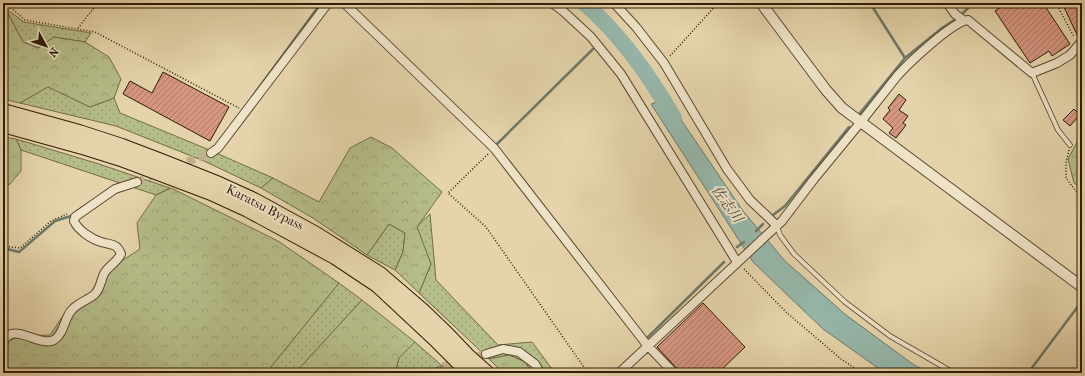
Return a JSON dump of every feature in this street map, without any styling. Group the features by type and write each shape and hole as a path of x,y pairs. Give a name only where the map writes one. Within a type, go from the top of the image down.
{"highway":[{"name":"Karatsu Bypass","path":"3,111 79,132 122,146 219,184 254,200 316,234 380,274 422,310 487,373"},
{"name":"Karatsu Bypass","path":"3,125 121,159 211,193 255,213 335,257 377,285 469,373"}],"street":[{"path":"211,153 218,148 328,3"},
{"path":"344,3 494,148 647,345 674,373"},
{"path":"552,3 591,37 621,74 737,262"},
{"path":"614,3 636,27 664,63 727,168 750,200 777,226"},
{"path":"761,3 826,90 842,108 1082,287"},
{"path":"947,3 955,14 963,20 972,22 1032,74 1057,63 1070,55 1080,42"},
{"path":"619,373 647,345 777,226 898,75 908,64 963,20"},
{"path":"3,350 4,341 9,335 16,333 43,342 54,340 61,334 68,315 74,306 89,299 97,292 104,273 118,260 121,254 119,248 115,245 99,242 76,225 74,221 75,217 115,189 137,182"},
{"path":"486,354 503,349 519,352 535,364 540,373"}],"lane":[{"path":"1032,74 1058,130 1070,144"},
{"path":"777,226 780,235 794,254 845,302 890,336 954,373"}],"path":[{"path":"7,3 25,20 95,32 246,112"},
{"path":"78,28 98,3"},
{"path":"664,63 718,3"},
{"path":"1056,3 1080,42"},
{"path":"1070,144 1066,163 1066,178 1078,194 1082,196"},
{"path":"494,148 448,193 486,227 588,373"},
{"path":"3,246 20,248 51,221 71,212 75,217"},
{"path":"737,262 786,312 841,359 862,373"},
{"path":"423,373 425,371 443,366"}],"green space":[{"path":"3,5 23,42 38,48 54,37 85,42 109,57 121,79 114,98 90,107 48,87 20,103 3,99"},
{"path":"5,8 24,22 91,33 85,42 54,37 38,48 23,42"},
{"path":"48,86 90,107 114,98 120,113 273,178 261,188 204,161 116,126 20,103"},
{"path":"1082,133 1082,188 1074,183 1068,159"},
{"path":"3,137 16,139 21,150 21,171 10,184 3,187"},
{"path":"371,137 392,148 442,192 417,227 431,264 419,293 395,270 403,252 405,233 389,224 367,255 313,218 261,188 273,178 319,202 350,148"},
{"path":"16,139 99,164 170,188 156,195 21,150"},
{"path":"171,188 278,241 339,283 266,373 3,373 3,354 5,343 20,336 50,335 71,304 96,290 106,271 140,249 137,223 156,195"},
{"path":"430,214 436,280 498,345 532,342 555,373 532,373 525,362 509,355 489,359 419,293 431,264 416,227"},
{"path":"389,224 405,233 403,252 395,270 367,255"},
{"path":"339,283 362,300 295,373 266,373"},
{"path":"362,300 415,342 399,358 395,373 295,373"},
{"path":"415,342 448,371 438,373 395,373 399,358"},
{"path":"509,355 525,362 532,373 503,373 489,359"}],"water":[{"path":"667,99 743,211 785,261 846,315 914,365 930,373 885,373 823,329 753,262 651,104"}],"building":[{"path":"1006,3 1043,3 1070,44 1052,56 1049,51 1030,63 995,11"},
{"path":"1062,3 1082,3 1082,36 1078,37"},
{"path":"163,72 229,107 210,141 123,94 130,81 152,93"},
{"path":"899,94 906,100 899,110 908,116 903,123 906,125 896,138 889,133 893,128 883,119 890,110 888,108"},
{"path":"1074,109 1080,115 1070,126 1063,120"},
{"path":"703,303 745,347 718,373 681,373 657,347"}],"waterway":[{"path":"252,97 321,3"},
{"name":"佐志川","path":"584,3 610,28 634,57 674,118"},
{"path":"870,3 905,58"},
{"path":"860,113 905,58 975,3"},
{"path":"497,144 593,49"},
{"path":"773,215 785,206 849,127"},
{"path":"77,211 83,207"},
{"path":"3,248 19,252 55,221 71,216"},
{"path":"756,231 763,224"},
{"path":"737,247 744,242"},
{"path":"648,337 724,262"},
{"path":"1028,373 1082,301"}],"tunnel":[{"path":"176,166 211,153"},
{"path":"137,182 158,173"},
{"path":"443,366 486,354"}]}
